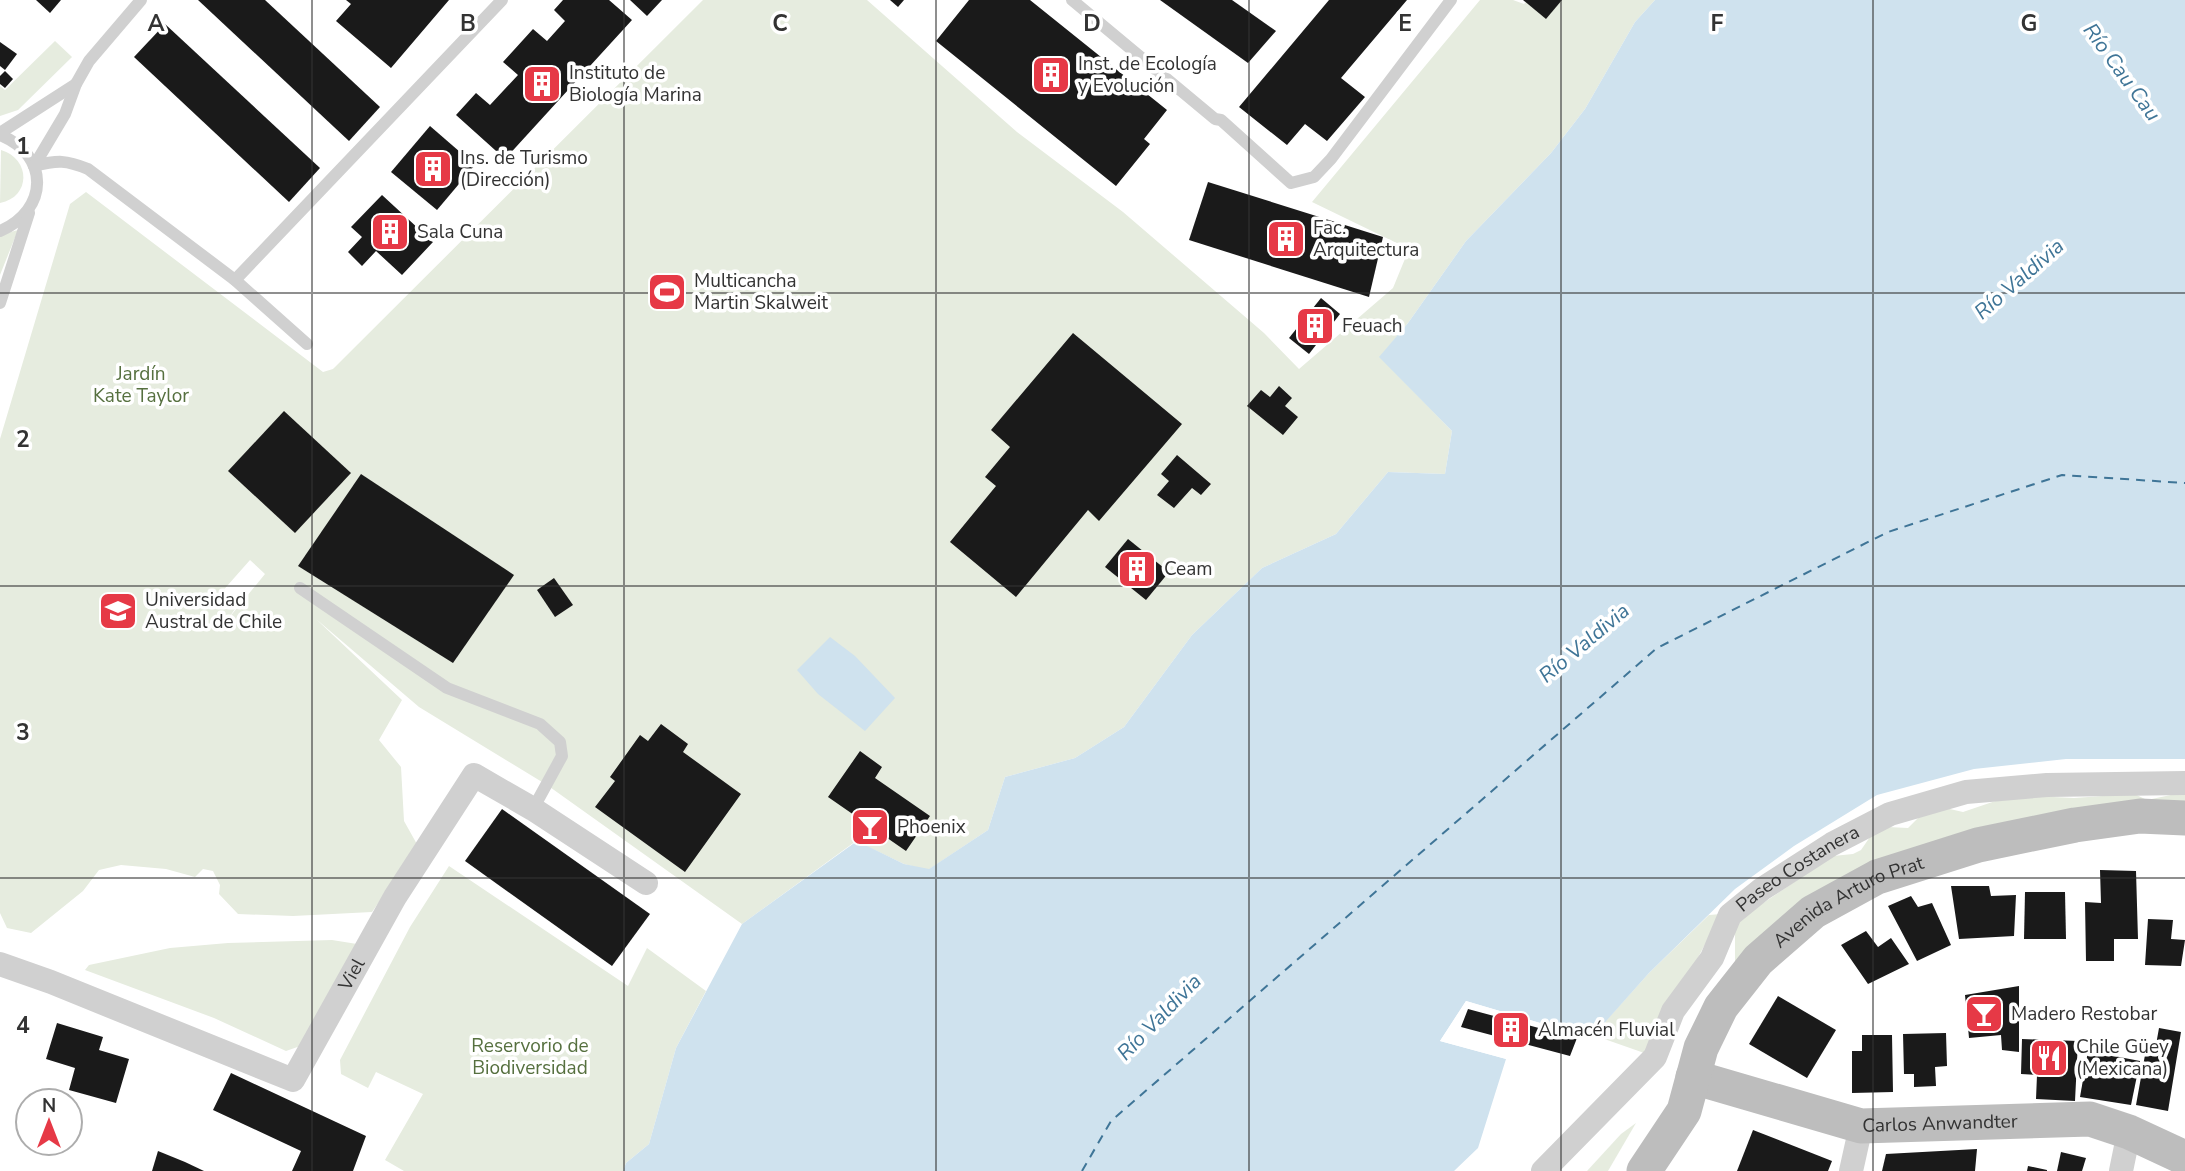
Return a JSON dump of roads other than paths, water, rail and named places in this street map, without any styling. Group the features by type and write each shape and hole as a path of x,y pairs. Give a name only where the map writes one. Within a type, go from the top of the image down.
{"main road":[{"name":"Avenida Arturo Prat","path":"1644,1171 1684,1111 1701,1048 1721,1007 1758,960 1813,912 1877,877 1978,845 2075,825 2140,816 2185,818"},
{"name":"Carlos Anwandter","path":"1693,1077 1861,1126 2090,1119 2129,1132 2185,1158"}],"street":[{"name":"Viel","path":"0,964 293,1080 395,897 474,775 533,809 646,883"},
{"name":"Paseo Costanera","path":"1543,1171 1654,1057 1673,1011 1712,958 1730,915 1762,889 1832,844 1890,814 1966,792 2047,785 2185,783"},
{"path":"1851,1171 1861,1126"},
{"path":"2121,1171 2129,1132"}],"lane":[{"path":"34,166 65,114 76,83 89,61 141,0"},
{"path":"235,280 502,0"},
{"path":"1072,0 1215,119 1221,120 1291,183 1314,177 1331,159 1451,0"},
{"path":"0,303 37,188 34,166 26,152 0,134 76,83"},
{"path":"34,166 66,161 88,169 235,280 307,344"},
{"path":"0,230 18,222 30,208"},
{"path":"300,588 447,688 540,724 560,742 562,756 533,809"}],"water":[{"path":"1655,0 2185,0 2185,759 2066,759 1974,769 1877,795 1794,846 1735,889 1649,973 1591,1038 1466,1001 1440,1041 1506,1059 1478,1148 1454,1171 623,1171 626,1163 649,1144 676,1048 742,924 857,841 904,864 929,869 988,830 1005,777 1075,758 1124,727 1192,635 1262,568 1336,534 1388,472 1445,474 1452,431 1379,357 1408,323 1466,241 1551,153 1585,109 1635,22"},
{"path":"830,637 855,656 895,698 865,731 818,694 797,670"}],"place":[{"name":"Inst. de Ecología y Evolución","path":"1051,75"},
{"name":"Instituto de Biología Marina","path":"542,84"},
{"name":"Ins. de Turismo (Dirección)","path":"433,169"},
{"name":"Sala Cuna","path":"390,232"},
{"name":"Fac. Arquitectura","path":"1286,239"},
{"name":"Multicancha Martin Skalweit","path":"667,292"},
{"name":"Feuach","path":"1315,326"},
{"name":"Ceam","path":"1137,569"},
{"name":"Universidad Austral de Chile","path":"118,611"},
{"name":"Phoenix","path":"870,827"},
{"name":"Madero Restobar","path":"1984,1014"},
{"name":"Almacén Fluvial","path":"1511,1030"},
{"name":"Chile Güey (Mexicana)","path":"2049,1058"}],"water label":[{"name":"Río Cau Cau","path":"2122,72"},
{"name":"Río Valdivia","path":"2019,279"},
{"name":"Río Valdivia","path":"1584,643"},
{"name":"Río Valdivia","path":"1159,1017"}],"park label":[{"name":"Jardín Kate Taylor","path":"141,385"},
{"name":"Reservorio de Biodiversidad","path":"530,1057"}]}
